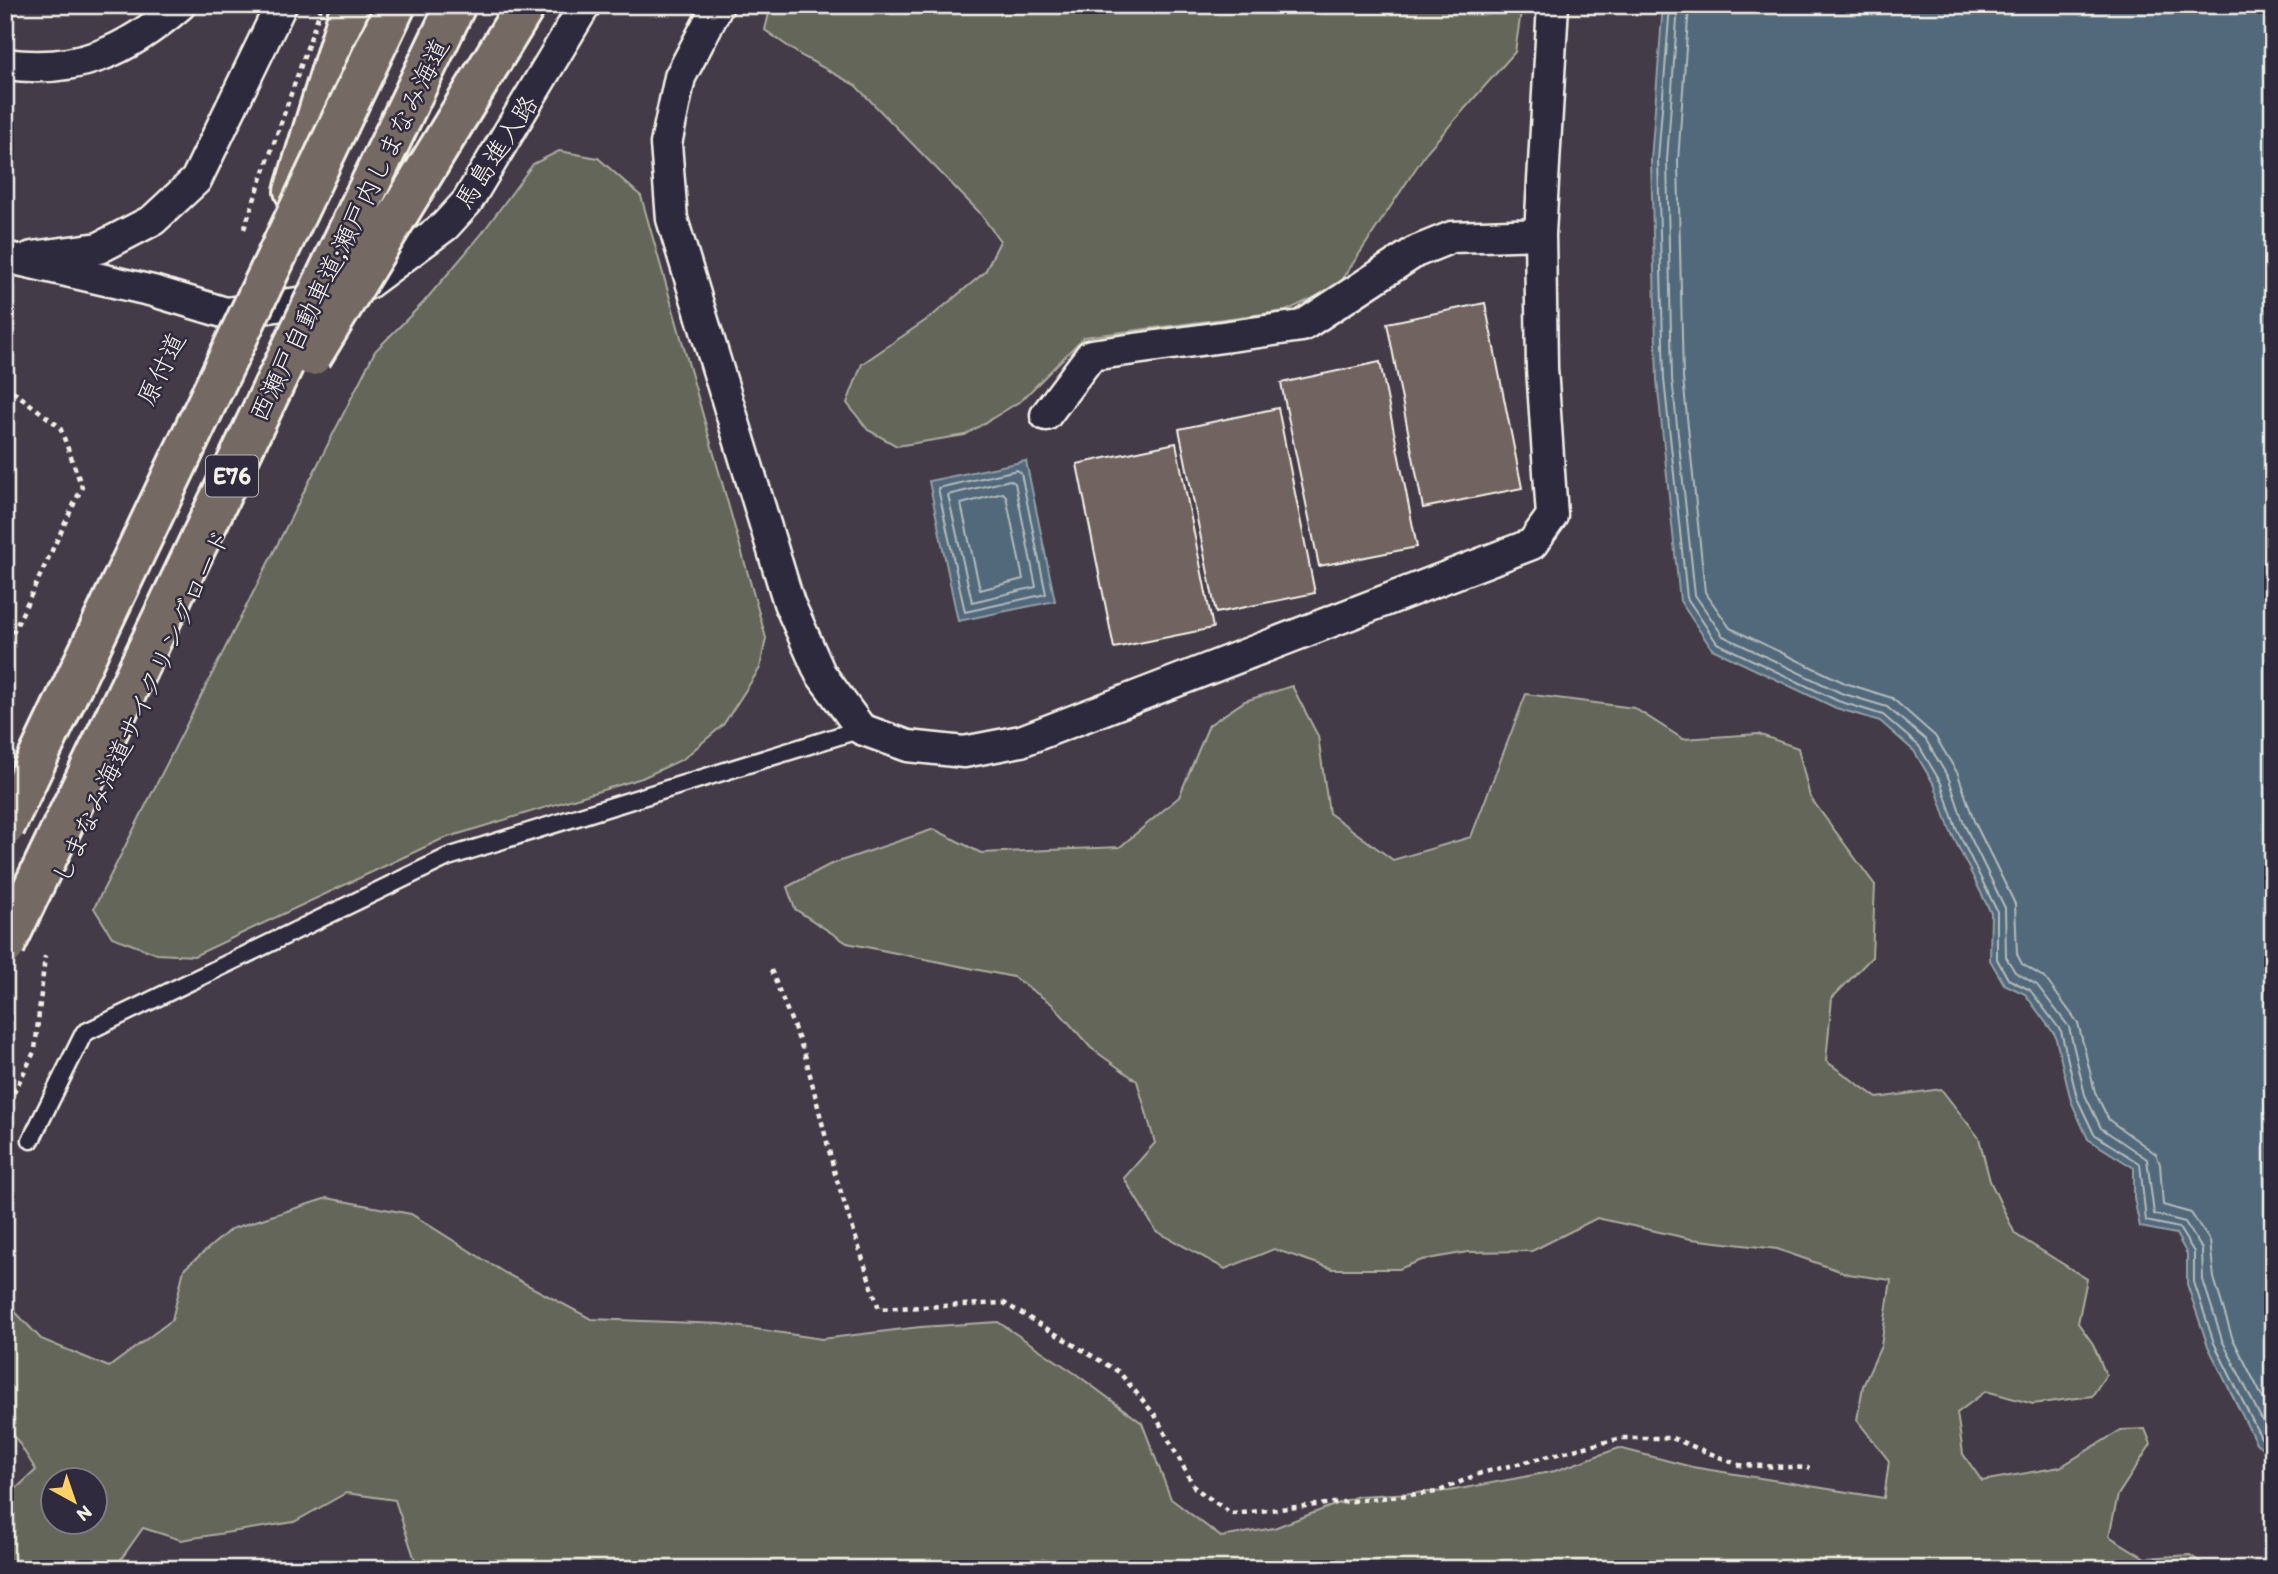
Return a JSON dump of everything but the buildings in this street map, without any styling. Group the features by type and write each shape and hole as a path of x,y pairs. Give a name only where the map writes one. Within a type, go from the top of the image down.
{"highway":[{"path":"269,274 351,5"},
{"name":"西瀬戸自動車道;瀬戸内しまなみ海道","path":"5,827 396,5"},
{"name":"西瀬戸自動車道;瀬戸内しまなみ海道","path":"5,946 456,5"},
{"path":"203,537 526,5"}],"street":[{"path":"5,64 37,68 86,62 139,37 180,5"},
{"name":"馬島進入路","path":"10,258 99,248 153,220 196,180 281,5"},
{"name":"馬島進入路","path":"10,258 153,291 226,313 312,301 367,284 446,226 467,202 585,5"},
{"path":"718,5 680,77 666,144 671,219 789,603 820,673 861,729 908,746 964,751 1021,741 1532,544 1552,516 1542,368 1540,234 1553,5"},
{"path":"1045,415 1091,355 1303,326 1415,251 1452,237 1540,234"}],"lane":[{"path":"31,1140 84,1033 448,857 861,729"}],"path":[{"path":"239,241 322,5"},
{"path":"5,385 60,427 82,486 5,650"},
{"path":"5,1111 36,1050 46,953"},
{"path":"771,970 805,1055 835,1174 879,1309 1004,1303 1119,1372 1155,1415 1195,1488 1232,1514 1437,1492 1481,1473 1622,1438 1672,1438 1739,1465 1810,1468"}],"green space":[{"path":"771,5 1522,5 1515,52 1428,150 1338,286 1286,311 1084,337 1022,400 965,435 897,446 868,430 847,403 862,364 932,316 985,272 1000,241 979,212 855,85 800,55 765,30"},
{"path":"559,151 598,158 641,196 766,638 760,668 723,725 683,759 642,778 442,839 194,956 157,954 112,937 94,908 375,351 423,303 480,236 533,164"},
{"path":"1292,686 1318,736 1329,813 1393,860 1471,837 1526,694 1634,708 1683,739 1758,734 1798,748 1810,797 1875,885 1872,957 1832,998 1826,1061 1877,1098 1941,1089 1979,1138 1990,1181 2015,1234 2087,1279 2078,1323 2093,1344 2106,1375 2092,1396 2033,1404 1986,1391 1957,1413 1963,1454 1982,1481 2060,1467 2121,1430 2145,1429 2151,1444 2118,1495 2109,1536 2145,1558 2190,1555 2210,1569 418,1569 395,1500 346,1493 294,1522 181,1540 143,1528 114,1569 53,1569 47,1562 31,1569 5,1569 5,1499 36,1470 5,1421 5,1301 41,1339 109,1367 172,1320 184,1269 231,1229 327,1198 411,1214 505,1273 591,1319 722,1324 822,1339 920,1327 998,1322 1076,1374 1142,1423 1171,1499 1221,1537 1274,1528 1358,1496 1449,1491 1555,1471 1619,1448 1692,1467 1884,1498 1889,1461 1857,1420 1863,1386 1881,1346 1891,1280 1848,1274 1777,1249 1691,1239 1597,1218 1532,1251 1468,1252 1422,1260 1399,1269 1333,1269 1274,1249 1225,1269 1156,1231 1124,1178 1155,1143 1137,1081 1091,1048 1052,1004 1013,977 847,943 795,909 787,887 829,865 934,829 981,853 1120,847 1179,797 1209,725 1245,701"}],"water":[{"path":"1663,5 2273,5 2273,1456 2256,1443 2208,1346 2187,1284 2187,1254 2176,1234 2140,1227 2134,1198 2134,1168 2088,1139 2071,1101 2055,1035 2025,994 2004,984 1990,960 1991,913 1950,830 1935,786 1914,751 1880,721 1836,708 1712,649 1680,601 1657,380 1651,160"},
{"path":"1026,461 1055,601 958,621 929,481"}]}
